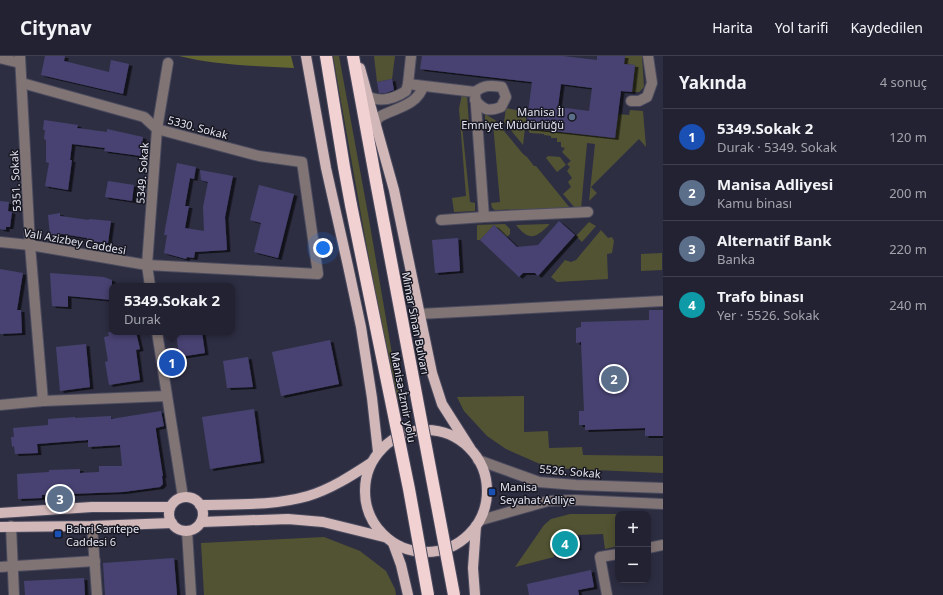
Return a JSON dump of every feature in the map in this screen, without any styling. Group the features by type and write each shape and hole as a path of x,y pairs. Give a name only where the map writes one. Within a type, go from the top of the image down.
{"highway":[{"path":"318,56 344,168"},
{"path":"326,56 344,168"},
{"name":"Mimar Sinan Bulvarı","path":"352,56 454,595"},
{"name":"Manisa-İzmir yolu","path":"344,168 409,489 428,595"}],"main road":[{"path":"306,56 326,168 360,327 372,398 378,452"},
{"path":"357,56 394,190 432,373 442,404 478,460 486,481 487,498 479,523 473,568 475,595"},
{"path":"470,448 454,436 436,430 416,430 398,436 382,447 371,463 365,482 365,502 369,515 375,526 384,537 398,546 414,552 431,553 447,549 462,541 479,523"},
{"path":"200,505 283,501 308,496 330,488 371,463"},
{"path":"183,497 193,498 200,505 203,516 201,522 197,526 186,531 181,530 172,523 169,512 170,506 178,499 183,497"},
{"path":"0,513 92,507 170,506"},
{"path":"201,522 288,519 323,522 384,537"},
{"path":"0,527 172,523"},
{"path":"393,543 401,565 408,595"}],"street":[{"path":"367,96 373,99 386,100 398,96 406,91 411,56"},
{"path":"631,101 639,101 646,97 652,83 648,56"},
{"path":"0,58 20,59"},
{"name":"5351. Sokak","path":"20,59 30,245 43,401"},
{"name":"5349. Sokak","path":"150,283 147,265 157,128 168,63"},
{"name":"5330. Sokak","path":"22,83 144,117 157,128 259,156 302,162"},
{"path":"408,84 475,96 484,217"},
{"path":"375,124 381,116 411,103 421,92 423,86"},
{"name":"Vali Azizbey Caddesi","path":"0,242 30,245 147,265 318,274 302,162"},
{"path":"442,220 588,212"},
{"path":"419,314 663,301"},
{"path":"157,335 183,497"},
{"path":"0,405 43,401 167,396"},
{"name":"5526. Sokak","path":"478,460 539,482 576,485 663,488"},
{"path":"479,523 548,501 575,500 663,504"},
{"path":"11,526 14,595"},
{"path":"92,526 96,561 97,595"},
{"path":"186,531 191,595"},
{"path":"651,547 663,545"},
{"path":"607,595 600,557 615,554"},
{"path":"0,568 96,561"}],"green space":[{"path":"179,56 291,56 294,68 221,63"},
{"path":"333,56 339,56 400,400 394,401"},
{"path":"374,56 395,56 392,79 377,82"},
{"path":"625,56 642,56 644,87 639,92 632,92 635,65 624,64"},
{"path":"462,94 467,95 469,125 462,126 470,202 475,203 475,211 454,212 452,198 466,196 459,109"},
{"path":"506,108 527,112 523,145 504,122"},
{"path":"630,110 643,111 646,147 639,139 591,187 597,193 589,201 595,144 587,143 581,209 575,208 563,194 571,187 568,182 572,178 567,171 570,167 567,164 571,161 562,152 565,148 561,147 561,142 557,142 557,138 551,138 551,136 544,134 530,133 526,128 615,138 618,114 629,115"},
{"path":"485,114 495,120 523,154 534,166 536,166 570,208 495,210 492,208 491,203 500,202 493,124 485,124"},
{"path":"548,156 560,157 566,165 557,172 546,158"},
{"path":"589,222 596,226 582,242 576,236"},
{"path":"505,224 510,229 510,234 507,237 494,225 480,240 477,240 477,225"},
{"path":"549,224 540,233 532,236 525,234 516,225"},
{"path":"601,230 608,238 612,237 614,241 612,253 607,254 608,279 557,282 551,277 565,260 571,262 576,260"},
{"path":"662,253 662,270 641,271 641,254"},
{"path":"524,396 524,432 548,431 549,448 582,447 583,455 663,456 663,473 549,468 506,449 487,436 464,411 457,397"},
{"path":"570,514 615,514 615,547 605,549 603,534 577,535 552,539 554,557 515,567 544,525 551,519"},
{"path":"324,537 360,551 386,571 395,589 396,595 204,595 201,543"}],"building":[{"path":"45,56 65,56 64,61 109,72 111,60 129,64 123,94 41,75"},
{"path":"422,56 563,56 597,60 597,56 625,56 624,64 635,65 632,92 621,91 615,138 526,128 532,82 420,69","holes":["561,84 592,88 589,111 558,107"]},
{"path":"392,79 394,90 386,93 379,93 377,82"},
{"path":"44,120 78,125 77,128 107,132 107,129 143,137 141,156 104,151 105,148 72,144 70,160 72,160 68,190 45,186 49,163 46,162 46,140 44,139 45,130 43,130"},
{"path":"177,163 196,167 194,179 190,178 185,206 189,206 185,228 204,231 203,207 208,182 201,180 200,170 233,176 225,217 227,250 195,252 194,258 187,257 186,259 164,253 167,235 164,235"},
{"path":"108,181 134,185 132,201 105,197"},
{"path":"259,185 294,194 278,258 254,252 261,223 250,220"},
{"path":"0,201 9,202 8,211 12,212 10,227 6,227 6,230 0,229"},
{"path":"60,213 60,216 111,221 108,243 87,241 87,238 62,234 50,236 48,215"},
{"path":"559,221 575,235 538,276 535,273 523,273 519,277 480,240 494,225 517,247 538,245"},
{"path":"458,238 460,271 435,273 432,240"},
{"path":"0,269 23,273 17,310 21,310 22,333 0,334"},
{"path":"50,273 104,277 112,280 112,283 109,283 109,300 68,296 68,307 52,306"},
{"path":"649,310 663,310 663,436 645,436 645,428 585,430 585,425 579,425 579,411 584,411 581,342 576,343 576,328 581,327 581,322 649,320"},
{"path":"108,332 109,335 137,335 140,349 136,350 140,380 109,385 105,362 108,361 104,337 109,336"},
{"path":"176,335 202,335 205,353 179,357"},
{"path":"330,340 339,384 281,396 272,352"},
{"path":"86,344 90,387 60,391 56,347"},
{"path":"248,357 253,387 227,388 223,361"},
{"path":"254,409 261,461 210,469 202,417"},
{"path":"161,411 164,426 156,428 163,476 163,484 160,487 123,492 42,495 42,498 18,499 17,474 49,472 49,470 80,469 80,473 99,472 99,466 122,466 120,445 88,447 88,440 37,444 38,453 15,454 14,446 12,447 11,437 14,437 13,428 48,425 48,419 111,416 111,419"},
{"path":"577,535 578,548 554,552 552,539"},
{"path":"174,558 177,595 105,595 103,563"},
{"path":"591,570 594,587 578,590 579,595 529,595 527,584"},
{"path":"84,578 85,595 25,595 24,581"}],"place":[{"name":"Manisa İl Emniyet Müdürlüğü","path":"572,117"},
{"name":"5349.Sokak 2","path":"172,363"},
{"name":"Manisa Adliyesi","path":"614,379"},
{"name":"Manisa Seyahat Adliye","path":"492,492"},
{"name":"Alternatif Bank","path":"60,499"},
{"name":"Bahri Sarıtepe Caddesi 6","path":"58,534"},
{"name":"Trafo binası","path":"565,544"}]}
